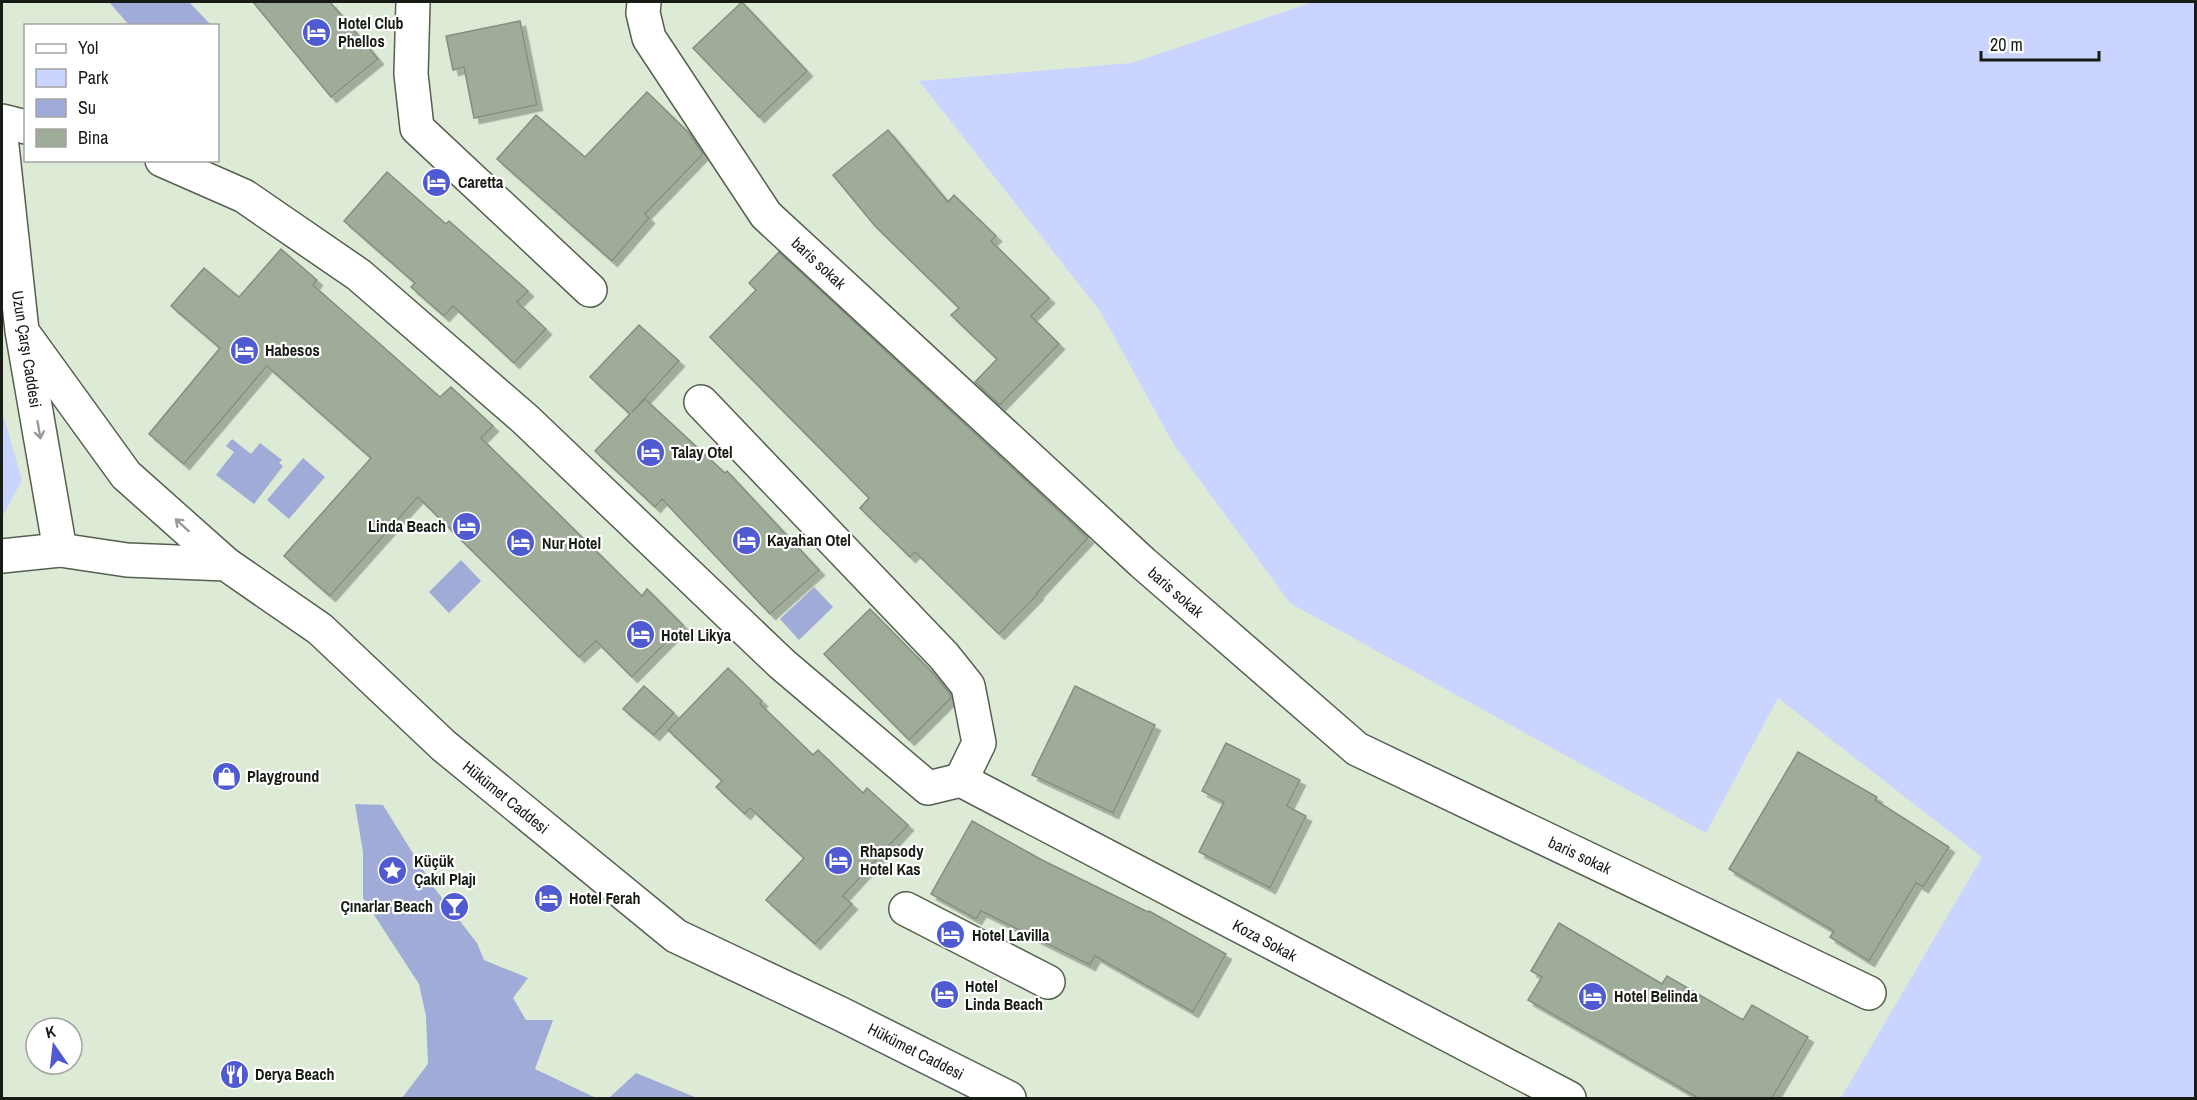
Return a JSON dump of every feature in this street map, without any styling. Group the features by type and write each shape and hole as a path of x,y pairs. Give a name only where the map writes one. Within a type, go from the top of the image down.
{"street":[{"path":"413,2 411,74 417,128 590,290"},
{"name":"baris sokak","path":"644,2 643,13 649,38 766,214 1143,563 1357,749 1869,993"},
{"path":"2,121 24,126"},
{"name":"Uzun Çarşı Caddesi","path":"2,146 22,331 60,550"},
{"path":"167,162 244,196 359,275 525,419 782,664 928,788 961,780 979,743 968,686 944,656 701,402"},
{"name":"Hükümet Caddesi","path":"22,331 126,475 226,564 320,628 444,746 676,936 841,1014 1009,1098"},
{"path":"2,556 60,550 127,561 226,564"},
{"name":"Koza Sokak","path":"961,780 1569,1098"},
{"path":"906,909 1048,982"}],"green space":[{"path":"1313,2 2195,2 2195,1098 1841,1098 1982,857 1778,698 1706,833 1290,603 1174,445 1100,311 919,81 1132,63"},
{"path":"2,411 22,480 2,517"}],"water":[{"path":"109,2 189,2 210,24 128,24"},
{"path":"232,439 251,454 260,443 282,460 279,463 283,466 254,504 216,475 234,452 226,446"},
{"path":"303,458 325,477 289,519 267,500"},
{"path":"461,560 481,581 449,613 429,592"},
{"path":"814,587 833,607 799,640 780,619"},
{"path":"355,804 383,805 435,889 477,943 484,960 528,978 513,998 526,1020 553,1020 535,1069 596,1098 402,1098 428,1064 426,1016 419,984 363,898 363,852"},
{"path":"636,1073 697,1098 609,1098"}],"building":[{"name":"Hotel Club Phellos","path":"253,2 330,2 378,59 331,97"},
{"path":"742,2 807,71 759,117 693,48"},
{"path":"520,21 537,105 474,118 464,67 453,70 446,36"},
{"path":"647,92 689,133 703,154 645,214 649,218 612,261 497,159 536,115 585,157"},
{"path":"888,130 948,202 954,195 996,236 991,241 1049,298 1031,316 1059,344 1000,405 975,382 997,359 951,315 959,308 875,226 833,175"},
{"path":"387,172 446,224 449,221 528,291 517,302 546,329 514,363 453,306 444,316 411,287 415,283 344,221"},
{"path":"281,249 317,280 313,285 440,397 451,387 493,426 481,438 642,596 647,589 683,625 632,677 596,641 579,657 418,497 330,596 284,556 371,458 267,366 184,464 149,434 220,348 171,306 204,268 239,297"},
{"path":"779,252 1088,538 999,634 915,552 910,557 860,508 869,498 710,337 756,290 749,283"},
{"path":"639,325 679,361 632,412 645,399 725,473 727,471 819,570 770,614 662,499 655,507 595,451 630,414 590,377"},
{"path":"870,609 933,673 950,694 951,698 909,740 824,654"},
{"path":"728,668 762,701 760,704 813,755 818,750 863,793 867,788 908,825 843,896 852,904 815,944 766,900 804,858 750,808 745,814 716,787 722,781 668,730"},
{"path":"644,686 674,713 654,735 623,709"},
{"path":"1075,686 1155,725 1113,813 1032,775"},
{"path":"1226,743 1300,780 1287,806 1306,816 1270,888 1199,852 1224,802 1202,791"},
{"path":"1798,752 1877,797 1875,800 1949,847 1923,887 1916,883 1869,961 1830,937 1834,931 1729,869"},
{"path":"972,821 1042,860 1149,911 1226,954 1193,1012 1095,956 1090,965 981,911 976,919 931,894"},
{"path":"1559,923 1662,984 1667,976 1743,1020 1752,1005 1808,1037 1772,1098 1698,1098 1528,1000 1542,977 1531,971"}],"place":[{"name":"Hotel Club Phellos","path":"317,32"},
{"name":"Caretta","path":"437,182"},
{"name":"Habesos","path":"244,350"},
{"name":"Talay Otel","path":"650,452"},
{"name":"Linda Beach","path":"467,526"},
{"name":"Kayahan Otel","path":"746,540"},
{"name":"Nur Hotel","path":"521,543"},
{"name":"Hotel Likya","path":"640,635"},
{"name":"Playground","path":"226,776"},
{"name":"Rhapsody Hotel Kas","path":"839,860"},
{"name":"Küçük Çakıl Plajı","path":"393,870"},
{"name":"Hotel Ferah","path":"548,898"},
{"name":"Çınarlar Beach","path":"454,906"},
{"name":"Hotel Lavilla","path":"951,935"},
{"name":"Hotel Linda Beach","path":"944,995"},
{"name":"Hotel Belinda","path":"1593,996"},
{"name":"Derya Beach","path":"234,1074"}]}
